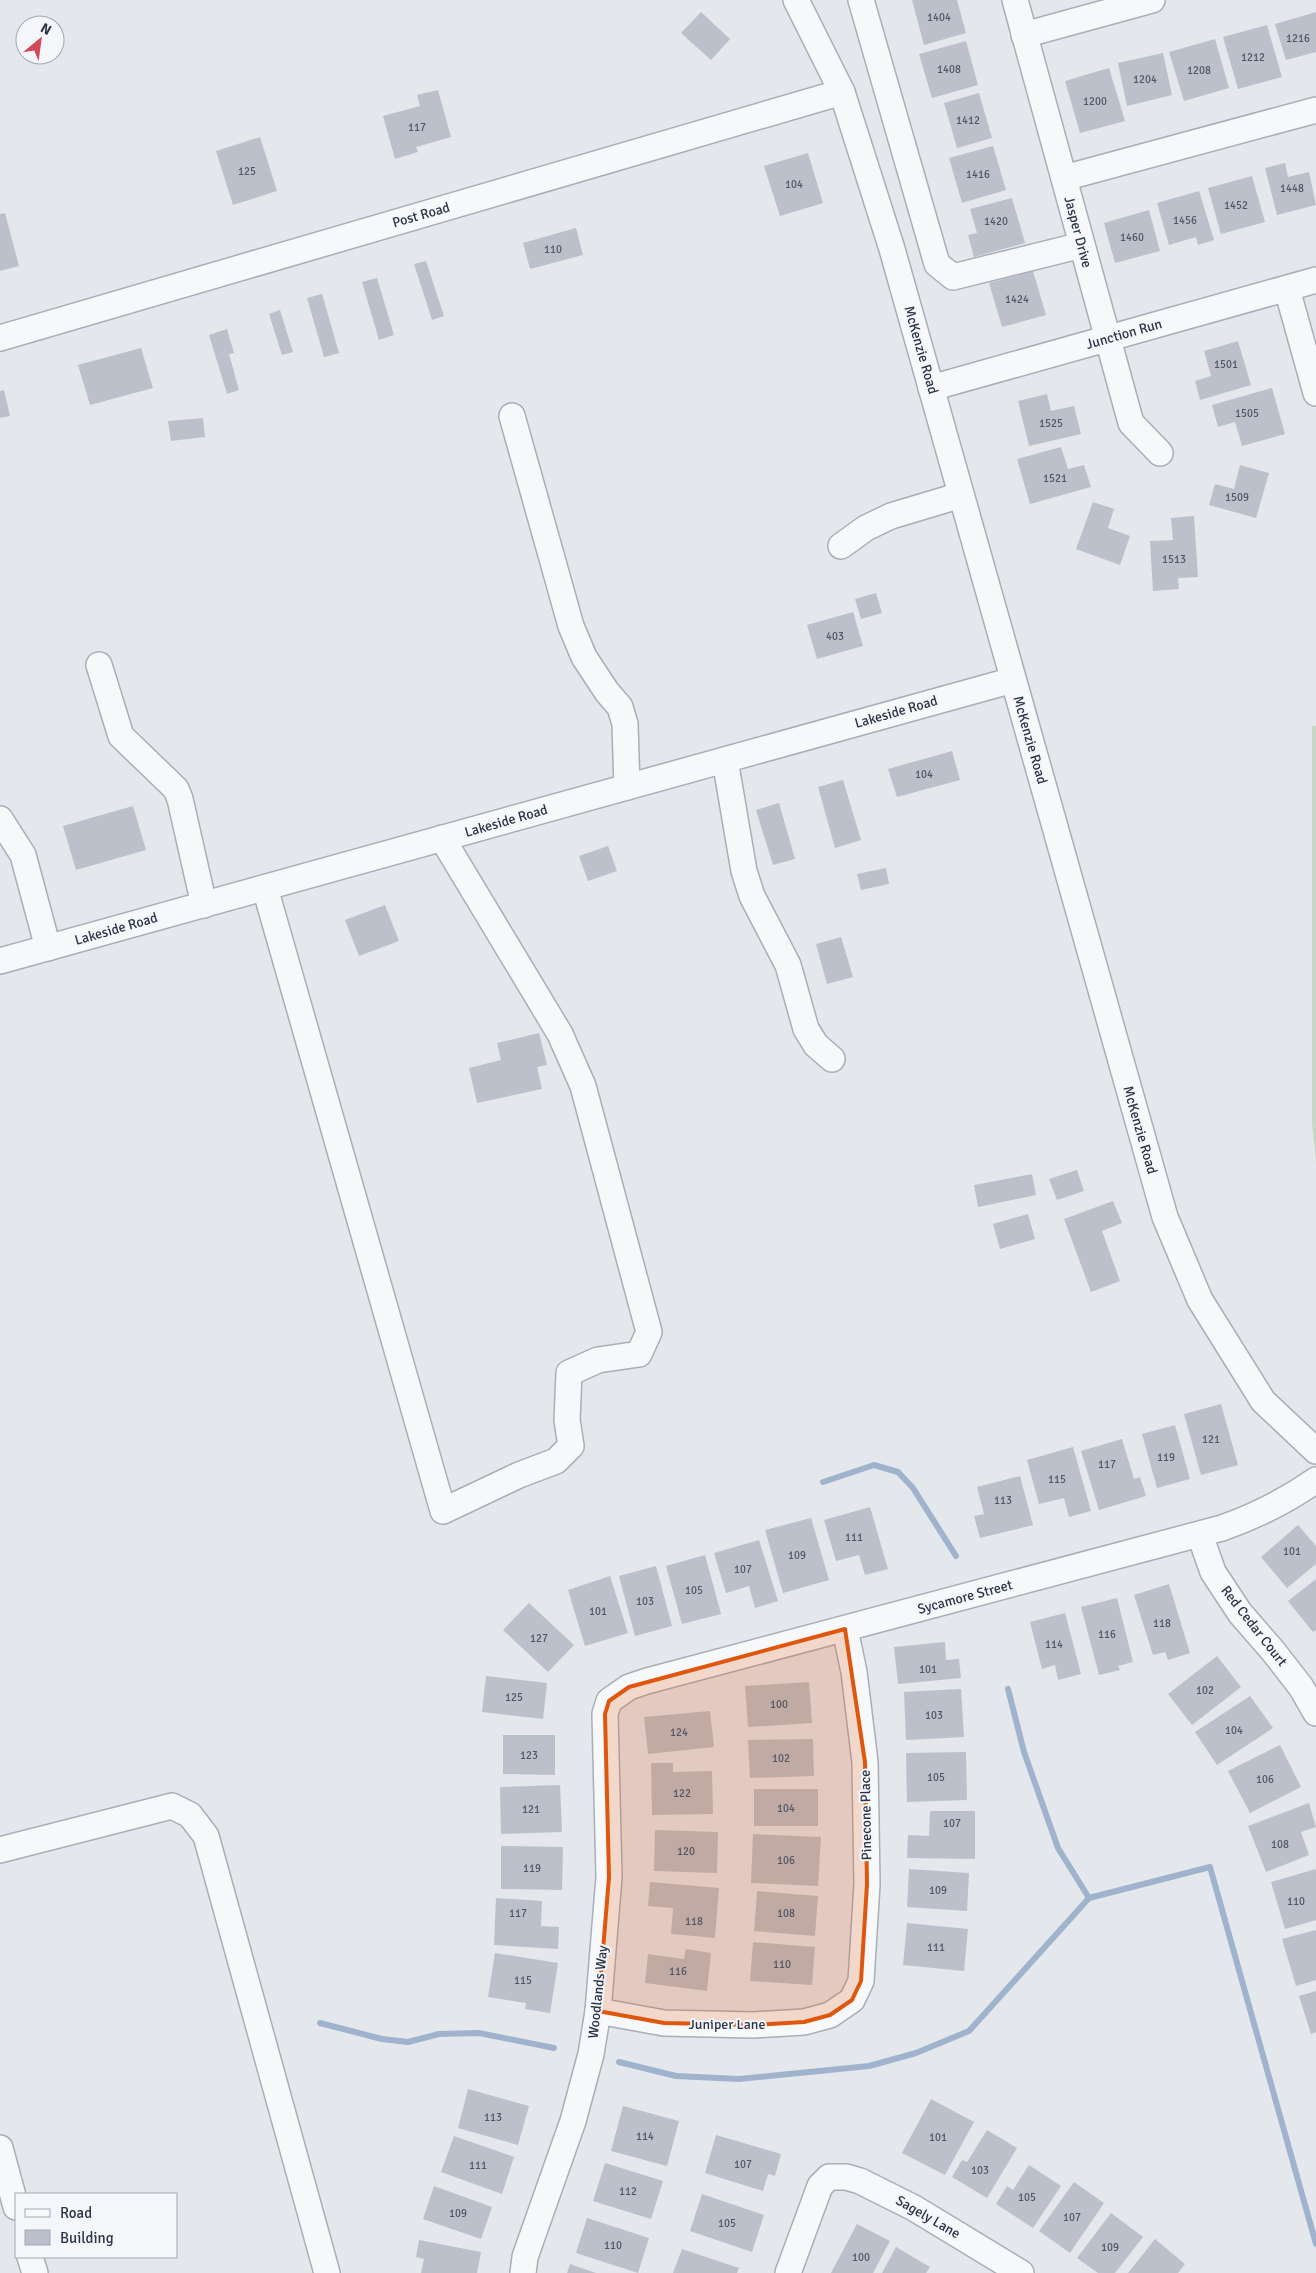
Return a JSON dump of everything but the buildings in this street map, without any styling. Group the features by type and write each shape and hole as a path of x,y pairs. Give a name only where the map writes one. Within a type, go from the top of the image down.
{"street":[{"name":"McKenzie Road","path":"796,0 842,92 892,249 1165,1217 1200,1300 1262,1401 1316,1451"},
{"path":"861,0 937,264 953,277 1082,245"},
{"name":"Jasper Drive","path":"1015,0 1131,423 1160,453"},
{"path":"1024,35 1152,0"},
{"name":"Post Road","path":"0,338 842,92"},
{"path":"1064,178 1316,110"},
{"name":"Junction Run","path":"931,388 1316,280"},
{"path":"1287,289 1316,393"},
{"path":"512,416 571,626 584,657 607,692 620,707 625,724 627,787"},
{"path":"840,546 866,528 891,516 961,495"},
{"path":"99,665 121,736 176,789 180,799 204,904"},
{"name":"Lakeside Road","path":"0,961 1013,680"},
{"path":"725,760 744,871 752,896 788,965 806,1029 816,1045 832,1059"},
{"path":"0,819 23,855 48,948"},
{"path":"265,888 444,1511 519,1475 556,1461 571,1446 567,1420 569,1373 598,1360 639,1354 649,1332 583,1086 560,1034 442,838"},
{"name":"Sycamore Street","path":"609,1701 629,1687 647,1681 1200,1535 1260,1514 1289,1499 1316,1480"},
{"name":"Red Cedar Court","path":"1200,1535 1213,1572 1240,1613 1274,1651 1301,1687 1316,1713"},
{"name":"Pinecone Place","path":"845,1629 854,1672 865,1762 866,1894 861,1981 852,2000"},
{"name":"Woodlands Way","path":"523,2273 525,2258 573,2122 590,2054 598,2011 609,1877 604,1740 605,1714 609,1701"},
{"path":"0,1850 172,1806 190,1815 206,1836 327,2273"},
{"name":"Juniper Lane","path":"598,2011 664,2024 753,2025 804,2022 830,2016 852,2000"},
{"path":"0,2148 15,2203"},
{"name":"Sagely Lane","path":"788,2273 820,2186 829,2177 846,2177 860,2181 914,2208 1021,2273"},
{"path":"30,2258 35,2273"}],"highlighted area":[{"path":"845,1629 865,1762 867,1884 861,1981 852,2000 830,2015 804,2022 753,2025 664,2023 598,2011 609,1877 605,1714 609,1701 629,1687"}],"green space":[{"path":"1312,726 1316,726 1316,1162 1312,1123"}],"waterway":[{"path":"823,1482 874,1465 898,1472 913,1488 956,1556"},
{"path":"1008,1689 1024,1752 1058,1848 1089,1898"},
{"path":"619,2062 676,2076 739,2079 869,2066 916,2053 969,2031 1089,1898 1210,1867 1316,2244"},
{"path":"320,2023 382,2039 408,2042 439,2034 479,2033 554,2048"}]}
